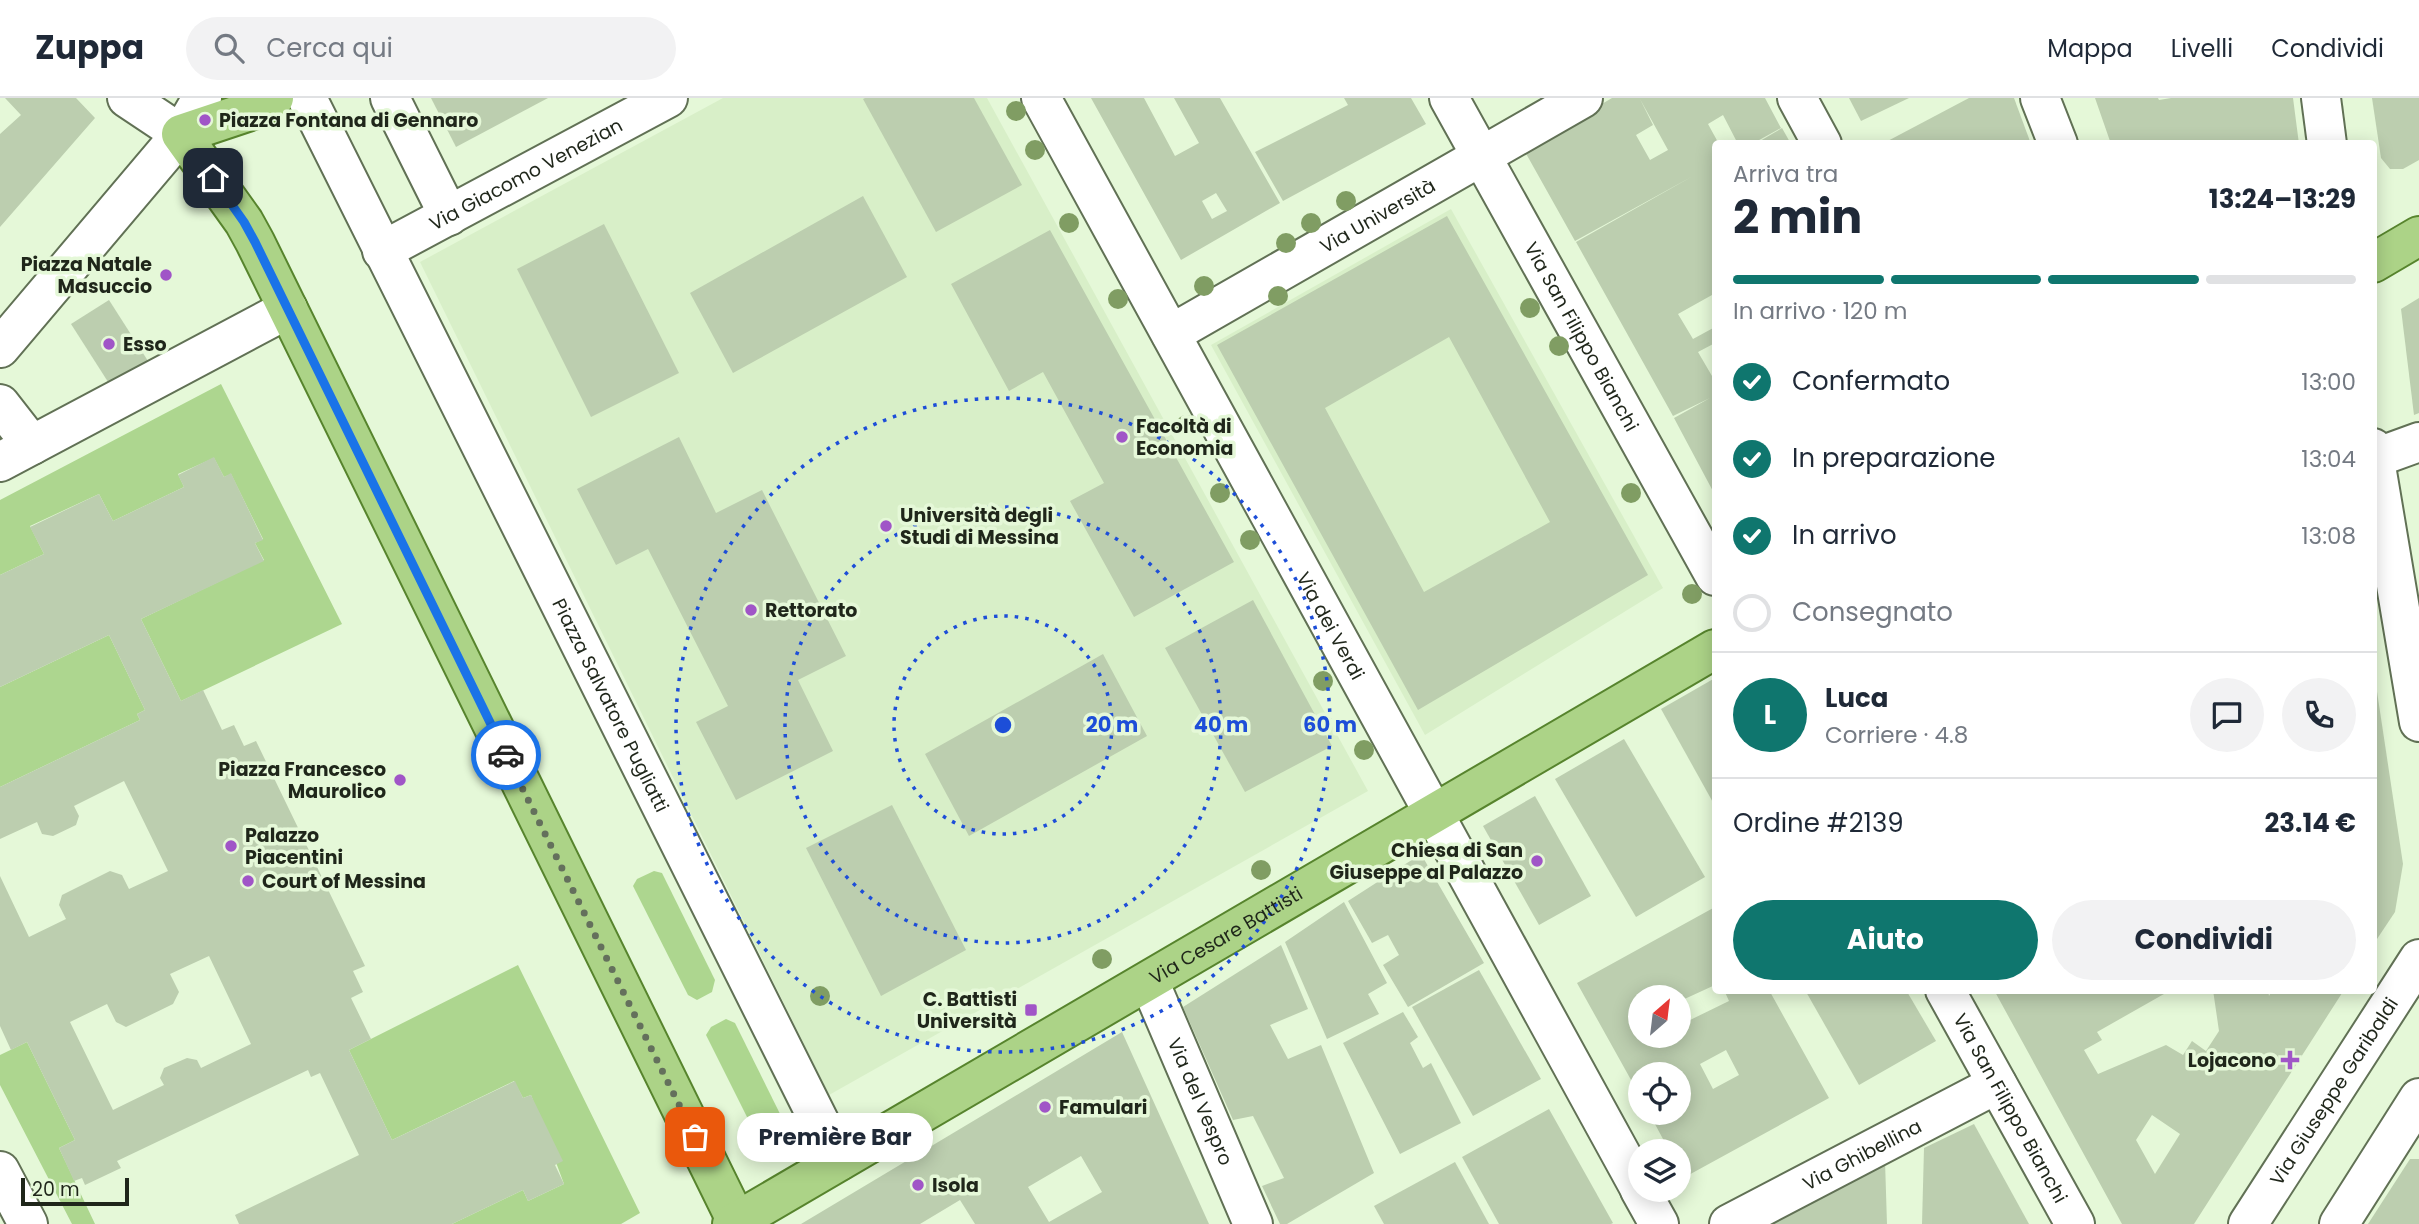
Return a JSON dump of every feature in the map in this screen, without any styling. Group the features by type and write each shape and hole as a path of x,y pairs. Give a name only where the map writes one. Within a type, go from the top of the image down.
{"main road":[{"path":"274,98 262,107 181,134 244,222 288,309 569,883 730,1223"},
{"path":"2377,261 2419,236"},
{"name":"Via Cesare Battisti","path":"730,1223 1712,651"}],"street":[{"path":"127,98 181,134"},
{"path":"158,98 181,134"},
{"path":"0,348 181,134 202,98"},
{"path":"390,98 449,215"},
{"name":"Via Giacomo Venezian","path":"382,251 668,98"},
{"name":"Via dei Verdi","path":"1041,98 1628,1168"},
{"name":"Via San Filippo Bianchi","path":"1449,98 1712,571"},
{"name":"Via Università","path":"1171,334 1583,98"},
{"path":"1797,98 1820,140"},
{"path":"2040,98 2057,140"},
{"path":"2321,98 2326,140"},
{"name":"Piazza Salvatore Pugliatti","path":"310,105 839,1161"},
{"path":"0,404 16,453 288,309"},
{"path":"2377,451 2419,442"},
{"path":"2377,468 2416,673 2419,722"},
{"name":"Via Giuseppe Garibaldi","path":"2248,1224 2419,959"},
{"name":"Via del Vespro","path":"1149,981 1253,1224"},
{"name":"Via San Filippo Bianchi","path":"1947,994 2075,1224"},
{"name":"Via Ghibellina","path":"1728,1224 1997,1084"},
{"path":"2339,1224 2419,1098"},
{"path":"0,1171 28,1224"},
{"name":"Via dei Verdi","path":"1647,1202 1659,1224"}],"shaded area":[{"name":"Università degli Studi di Messina","path":"723,98 987,98 1368,791 829,1095 420,262"},
{"path":"1451,209 1663,588 1425,735 1211,345"}],"green space":[{"path":"221,384 342,624 181,701 141,619 264,560 255,543 263,539 231,474 224,477 214,458 178,474 184,487 113,521 99,494 30,526 44,554 0,575 0,500"},
{"path":"109,635 145,710 137,714 140,720 0,787 0,687"},
{"path":"654,871 662,873 715,980 712,992 697,1000 688,995 633,886 637,879"},
{"path":"518,965 640,1213 621,1224 452,1224 523,1190 528,1201 564,1184 531,1095 523,1098 514,1081 392,1140 349,1050"},
{"path":"726,1019 735,1023 788,1130 785,1140 770,1148 761,1145 706,1035 711,1027"},
{"path":"27,1042 75,1140 59,1148 95,1224 72,1224 0,1085 0,1055"}],"building":[{"path":"5,98 76,98 95,118 0,227 0,134 21,115"},
{"path":"431,98 548,98 456,147"},
{"path":"974,98 1022,185 936,232 863,99"},
{"path":"1091,98 1144,98 1175,156 1199,143 1174,98 1220,98 1280,203 1181,260","holes":["1216,193 1227,211 1212,219 1202,201"]},
{"path":"1344,98 1411,98 1426,124 1283,201 1255,152 1348,105"},
{"path":"1612,98 1765,98 1781,128 1759,140 1736,140 1723,115 1708,124 1717,140 1712,140 1712,295 1678,314 1693,339 1712,329 1712,345 1698,352 1712,376 1712,489 1674,418 1710,398 1673,416 1576,242 1693,176 1575,241 1524,150","holes":["1640,99 1668,150 1650,160 1636,135 1653,125"]},
{"path":"1849,98 1909,98 1861,121"},
{"path":"1969,98 2014,98 2030,140 1890,140"},
{"path":"2095,98 2293,98 2298,140 2110,140"},
{"path":"2372,98 2419,98 2419,160 2403,169 2390,169 2381,158"},
{"path":"1782,128 1789,140 1762,140"},
{"path":"863,196 907,277 733,373 690,293"},
{"path":"1447,216 1648,575 1418,710 1217,345","holes":["1449,337 1550,522 1424,592 1325,408"]},
{"path":"604,224 679,373 591,417 517,269"},
{"name":"Facoltà di Economia","path":"1050,230 1234,562 1134,617 1070,501 1104,483 1043,372 1009,391 951,284"},
{"path":"2419,298 2419,413 2414,415 2401,309"},
{"path":"109,300 148,361 110,385 71,324"},
{"name":"Rettorato","path":"679,437 716,513 762,490 846,656 798,680 833,751 736,800 696,722 728,706 648,549 616,565 577,489"},
{"name":"Palazzo Piacentini","path":"214,457 224,477 231,473 263,540 255,543 264,561 141,619 181,701 203,690 222,730 234,725 244,746 256,741 365,966 353,971 363,992 351,998 371,1039 349,1050 392,1140 515,1081 523,1098 531,1095 563,1161 555,1165 564,1184 528,1201 523,1190 452,1224 239,1224 235,1215 359,1155 320,1073 311,1077 308,1070 117,1161 121,1168 85,1185 82,1178 74,1181 59,1148 75,1140 27,1042 11,1050 0,1026 0,876 29,937 66,919 59,905 62,895 110,871 122,875 129,889 168,871 124,781 74,806 79,816 76,825 53,836 42,834 37,822 0,839 0,787 140,720 137,714 145,710 109,635 0,687 0,575 44,554 30,527 99,494 113,521 184,487 178,475","holes":["209,956 251,1044 201,1068 197,1060 187,1058 164,1068 160,1078 164,1085 113,1110 70,1022 107,1004 116,1022 126,1027 173,1004 179,992 170,974"]},
{"path":"1253,600 1332,746 1245,792 1165,648"},
{"path":"1103,654 1147,736 969,836 925,754"},
{"path":"1712,680 1712,801 1661,709"},
{"path":"2377,692 2403,864 2395,912 2377,939"},
{"path":"1624,739 1705,877 1636,917 1555,779"},
{"name":"Chiesa di San Giuseppe al Palazzo","path":"1535,796 1591,896 1539,925 1483,826"},
{"path":"892,805 966,950 881,996 806,848"},
{"path":"1421,854 1484,963 1408,1007 1383,965 1399,955 1388,935 1372,943 1348,901"},
{"path":"1344,902 1387,983 1368,994 1379,1014 1327,1039 1285,942"},
{"path":"1712,909 1712,986 1691,996 1691,985 1628,985 1628,1048 1691,1048 1691,1020 1729,1001 1726,994 1771,994 1829,1098 1691,1174 1691,1139 1663,1139 1655,1125 1691,1125 1691,1062 1628,1062 1628,1074 1577,983","holes":["1726,1050 1739,1075 1713,1089 1700,1064"]},
{"path":"1281,945 1308,1009 1270,1025 1288,1059 1321,1045 1374,1173 1287,1224 1280,1224 1262,1186 1284,1178 1253,1116 1233,1120 1183,1007"},
{"path":"1479,970 1541,1079 1473,1116 1412,1007"},
{"path":"1807,994 1908,994 1936,1041 1859,1085"},
{"path":"1996,994 2164,994 2097,1032 2102,1040 2084,1050 2098,1074 2166,1045 2183,1055 2192,1041 2206,1051 2219,1031 2214,994 2341,994 2194,1224 2122,1224","holes":["2152,1115 2180,1134 2155,1174 2136,1140"]},
{"path":"1403,1012 1418,1037 1410,1043 1423,1068 1431,1063 1461,1123 1400,1154 1343,1043"},
{"path":"1122,1032 1209,1224 975,1224 960,1200 920,1224 801,1224","holes":["1081,1156 1102,1192 1049,1222 1028,1187"]},
{"path":"1549,1109 1613,1223 1499,1224 1462,1157"},
{"path":"1974,1124 2029,1224 1922,1224 1924,1148"},
{"path":"2410,1159 2419,1159 2419,1224 2368,1224"},
{"path":"1885,1161 1887,1224 1766,1224"},
{"path":"1455,1162 1489,1224 1384,1224 1374,1206"}],"way so far":[{"path":"506,755 695,1137"}],"place":[{"name":"Piazza Fontana di Gennaro","path":"205,120"},
{"name":"Piazza Natale Masuccio","path":"166,275"},
{"name":"Esso","path":"109,344"},
{"name":"Facoltà di Economia","path":"1122,437"},
{"name":"Università degli Studi di Messina","path":"886,526"},
{"name":"Rettorato","path":"751,610"},
{"name":"Piazza Francesco Maurolico","path":"400,780"},
{"name":"Palazzo Piacentini","path":"231,846"},
{"name":"Chiesa di San Giuseppe al Palazzo","path":"1537,861"},
{"name":"Court of Messina","path":"248,881"},
{"name":"C. Battisti Università","path":"1031,1010"},
{"name":"Lojacono","path":"2290,1060"},
{"name":"Famulari","path":"1045,1107"},
{"name":"Première Bar","path":"695,1137"},
{"name":"Isola","path":"918,1185"}],"route":[{"path":"213,178 255,242 506,755"}]}
